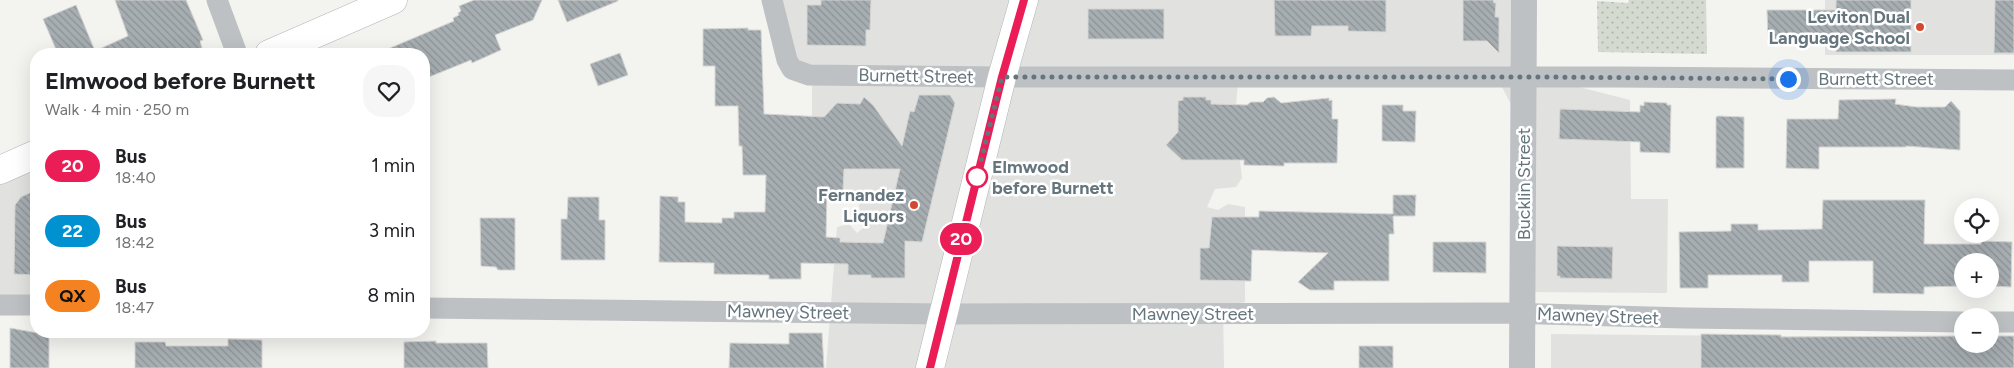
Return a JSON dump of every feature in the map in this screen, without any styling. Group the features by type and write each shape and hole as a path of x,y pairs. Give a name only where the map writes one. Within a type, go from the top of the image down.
{"main road":[{"path":"283,48 393,0"},
{"path":"930,368 1002,77 1024,0"},
{"path":"0,170 30,157"}],"street":[{"path":"217,0 235,48"},
{"name":"Burnett Street","path":"772,0 787,60 792,69 809,75 2014,80"},
{"name":"Bucklin Street","path":"1522,368 1524,0"},
{"path":"0,305 30,305"},
{"name":"Mawney Street","path":"430,308 943,314 1522,314 1954,322"},
{"path":"1999,322 2014,322"}],"shaded area":[{"path":"767,0 1513,0 1513,70 1630,100 1631,199 1668,199 1667,293 1520,292 1523,127 1493,70 1239,70 1235,118 1242,178 1236,187 1215,189 1207,207 1218,210 1228,204 1245,207 1245,302 1223,307 1224,368 826,368 837,227 849,224 857,233 863,228 858,200 797,189 812,138 812,69 790,56"},
{"path":"1629,0 1706,0 1707,54 1598,52 1597,1 1628,3"},
{"name":"Leviton Dual Language School","path":"1825,0 2014,0 2014,55 1825,55"},
{"path":"30,151 30,297 0,296 0,164"},
{"path":"1551,334 1954,338 1954,353 1999,353 2014,368 1551,368"}],"building":[{"path":"115,0 186,0 203,40 200,41 202,48 102,48 128,36"},
{"path":"474,0 542,0 533,20 495,35 501,50 472,63 471,60 430,77 430,48 390,48 454,21 453,18 459,15 458,13 461,11 459,6"},
{"path":"558,0 618,0 618,1 567,22"},
{"path":"821,0 871,0 870,30 866,30 866,46 807,45 807,5 821,5"},
{"path":"1274,0 1386,0 1386,32 1348,31 1348,26 1312,26 1311,36 1275,36"},
{"path":"1463,0 1493,0 1496,3 1495,17 1499,17 1499,53 1487,41 1463,41"},
{"name":"Leviton Dual Language School","path":"1836,0 1911,0 1911,52 1836,52 1836,40 1768,40 1767,10 1836,10"},
{"path":"1995,0 2014,0 2014,53 1994,53"},
{"path":"76,5 94,48 55,48 43,19"},
{"path":"1088,9 1164,9 1164,39 1088,39"},
{"path":"748,28 748,30 761,30 764,114 824,117 837,103 860,104 864,97 873,105 902,146 910,111 914,112 919,95 950,95 955,103 922,242 905,241 905,278 871,278 871,275 848,275 848,264 801,263 801,279 769,279 769,275 714,274 714,263 659,262 660,196 678,197 678,202 685,202 685,222 722,223 722,218 734,218 734,212 765,212 766,175 743,175 742,146 739,146 738,106 715,106 715,66 703,66 703,29","holes":["844,169 900,169 883,243 840,242 840,238 826,237 827,190 843,191"]},
{"path":"620,53 628,75 598,86 590,64"},
{"path":"1183,97 1206,97 1206,100 1211,100 1211,104 1247,105 1251,102 1263,102 1267,98 1274,97 1281,103 1329,98 1329,101 1332,100 1332,119 1338,119 1337,163 1284,163 1284,166 1244,165 1244,160 1182,160 1166,145 1178,132 1178,101 1183,100"},
{"path":"1896,99 1895,104 1916,107 1945,107 1951,101 1960,111 1960,150 1906,146 1819,147 1819,169 1786,168 1787,119 1838,119 1839,100"},
{"path":"1644,102 1667,103 1667,105 1671,105 1670,153 1640,152 1640,142 1559,139 1560,109 1640,112 1640,105 1644,106"},
{"path":"1382,105 1403,105 1403,111 1416,111 1415,142 1382,141"},
{"path":"1716,117 1744,117 1744,168 1716,168"},
{"path":"30,193 30,275 14,274 15,205 21,197"},
{"path":"1393,195 1416,195 1415,216 1393,216 1394,234 1389,234 1389,281 1334,281 1334,290 1310,290 1298,282 1328,253 1252,250 1251,281 1200,280 1200,248 1209,248 1212,217 1259,217 1259,211 1393,214"},
{"path":"568,197 599,197 599,220 605,220 605,260 561,260 561,219 567,219"},
{"path":"1823,200 1925,200 1924,244 2012,242 2011,287 1999,286 1999,253 1954,253 1954,286 1924,287 1924,294 1873,293 1873,261 1809,261 1809,282 1782,282 1782,275 1708,275 1708,288 1680,288 1679,232 1731,231 1731,224 1758,224 1758,230 1822,229"},
{"path":"480,218 515,218 515,270 498,270 496,267 481,266"},
{"path":"1433,242 1486,242 1486,273 1433,272"},
{"path":"1557,246 1613,247 1612,279 1560,278 1560,276 1557,276"},
{"path":"10,328 30,332 30,338 49,338 49,368 10,368"},
{"path":"789,333 822,333 824,368 729,368 730,343 789,344"},
{"path":"1701,334 1781,335 1781,337 1954,336 1954,353 1999,353 1999,336 2014,336 2014,368 1701,368"},
{"path":"228,339 262,340 262,368 135,368 135,342 165,342 166,346 228,346"},
{"path":"436,341 436,343 487,343 488,368 404,368 404,342"},
{"path":"1359,346 1393,346 1393,368 1359,368"}],"bus line":[{"name":"20","path":"930,368 1002,77 1024,0"}],"place":[{"name":"Leviton Dual Language School","path":"1920,27"},
{"name":"Elmwood before Burnett","path":"977,177"},
{"name":"Fernandez Liquors","path":"914,205"}],"route":[{"path":"977,177 1002,77 1636,77 1788,79"}]}
